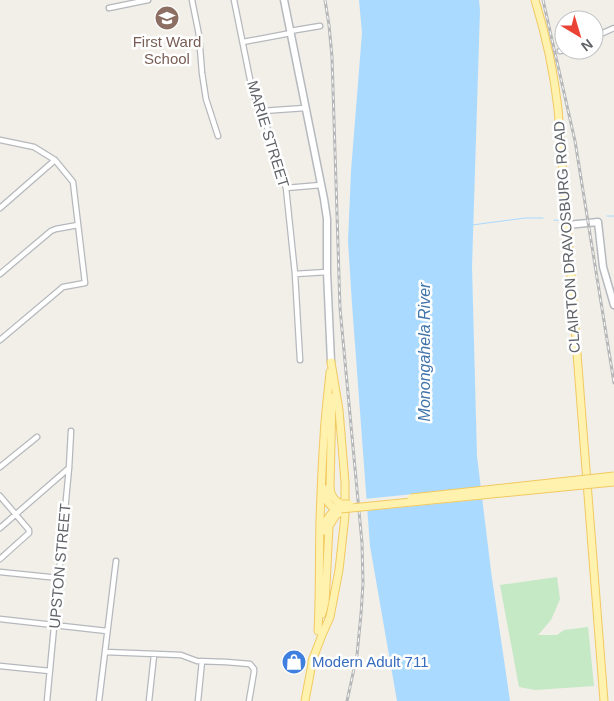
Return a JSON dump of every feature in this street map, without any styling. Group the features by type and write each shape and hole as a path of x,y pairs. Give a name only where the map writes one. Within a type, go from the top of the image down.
{"main road":[{"path":"284,0 327,219 332,396 330,488 333,499 340,508"},
{"name":"CLAIRTON DRAVOSBURG ROAD","path":"535,0 554,79 604,701"},
{"path":"567,225 598,222 603,267 614,305"},
{"path":"319,602 320,506 331,362"},
{"path":"312,661 330,618 339,570 345,516 345,482 340,418 331,362"},
{"path":"327,403 325,494 326,500 330,505 340,508 614,482"},
{"path":"350,507 614,474"},
{"path":"318,631 323,529 330,514 340,508"},
{"path":"305,701 325,602 329,526 340,508"}],"street":[{"path":"109,8 148,0"},
{"path":"192,0 199,35 206,99 218,136"},
{"name":"MARIE STREET","path":"234,0 253,94 262,111 286,188 295,274 300,360"},
{"path":"243,42 320,26"},
{"path":"262,111 305,108"},
{"path":"0,140 34,147 55,160 73,182 85,283 63,287 0,340"},
{"path":"0,208 55,160"},
{"path":"286,188 321,185"},
{"path":"0,274 51,231 78,225"},
{"path":"295,274 327,272"},
{"name":"UPSTON STREET","path":"47,701 71,431"},
{"path":"0,467 37,437"},
{"path":"0,528 69,468"},
{"path":"0,496 29,530 29,533 0,559"},
{"path":"99,701 116,561"},
{"path":"0,572 58,578"},
{"path":"0,620 107,631"},
{"path":"105,652 181,655 197,661 246,663 254,669 249,701"},
{"path":"149,701 154,654"},
{"path":"198,701 202,661"},
{"path":"0,666 50,671"}],"green space":[{"path":"557,577 560,599 551,620 538,635 557,635 564,630 588,627 594,686 535,690 519,687 500,585"}],"water":[{"name":"Monongahela River","path":"359,0 479,0 472,267 477,456 510,701 397,701 370,546 348,241 351,171 362,33"}],"pier":[{"path":"484,487 485,499 365,511 364,499"}],"waterway":[{"path":"607,216 614,216"},
{"path":"472,225 525,218 543,218"},
{"path":"554,220 563,221"}],"railway":[{"path":"325,0 332,57 340,308 362,543 363,583 361,614 357,655 347,701"},
{"path":"543,0 575,141 614,383"}],"place":[{"name":"First Ward School","path":"167,18"},
{"name":"Modern Adult 711","path":"294,662"}]}
